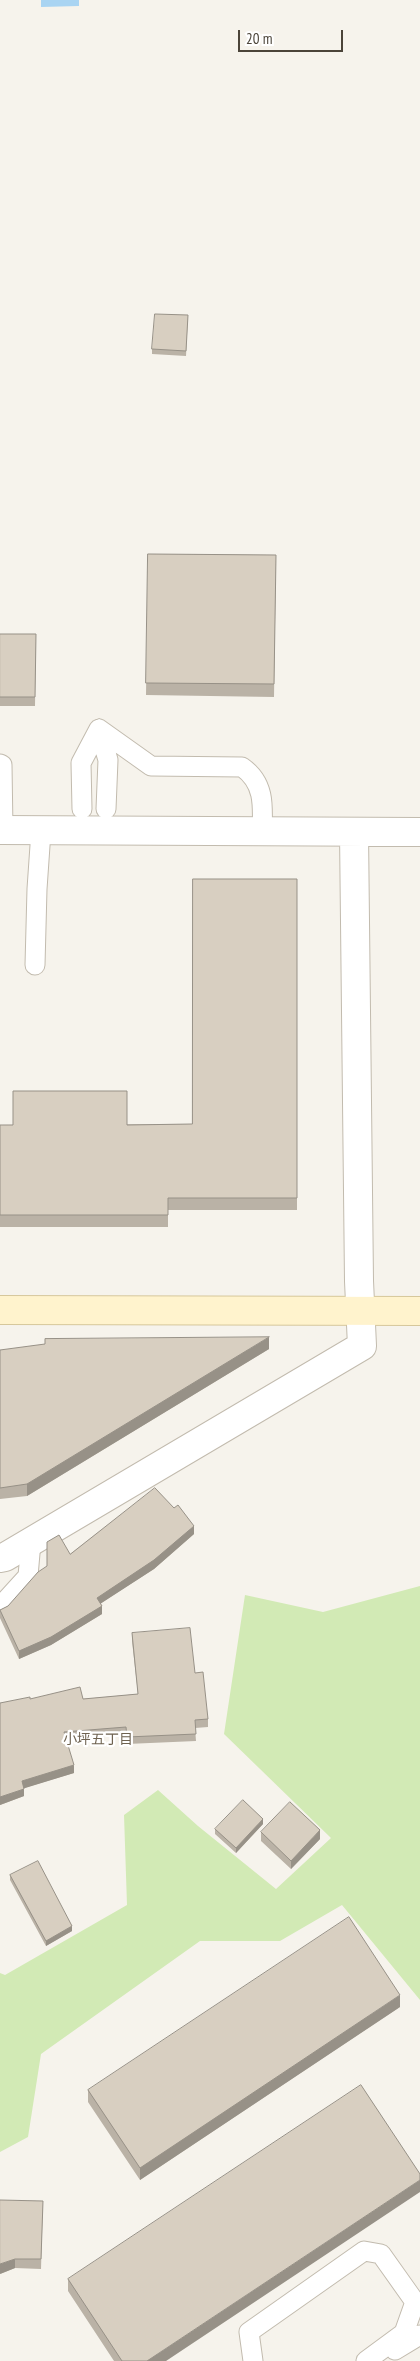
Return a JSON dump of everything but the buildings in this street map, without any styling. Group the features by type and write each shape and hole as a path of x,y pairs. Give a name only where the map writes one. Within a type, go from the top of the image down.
{"street":[{"path":"1,830 420,832"},
{"path":"0,1558 31,1542 362,1346 354,832"},
{"path":"0,1310 420,1311"}],"lane":[{"path":"82,809 81,763 99,729"},
{"path":"99,729 108,760 106,809"},
{"path":"99,729 151,766 242,767 254,775 260,792 263,810 262,832"},
{"path":"0,764 2,765 1,830"},
{"path":"35,965 36,889 41,830"},
{"path":"0,1607 28,1576 31,1542"},
{"path":"252,2361 249,2332 364,2251 381,2254 415,2302 404,2333 366,2361"},
{"path":"380,2361 420,2335"}],"green space":[{"path":"420,1586 420,2000 342,1905 280,1941 200,1941 41,2054 28,2137 0,2152 0,1973 5,1975 127,1905 124,1815 158,1790 198,1826 276,1889 331,1838 224,1734 245,1595 323,1612"}],"water":[{"path":"41,0 79,0 79,6 41,7"}],"district":[{"name":"小坪五丁目","path":"98,1740"}]}
